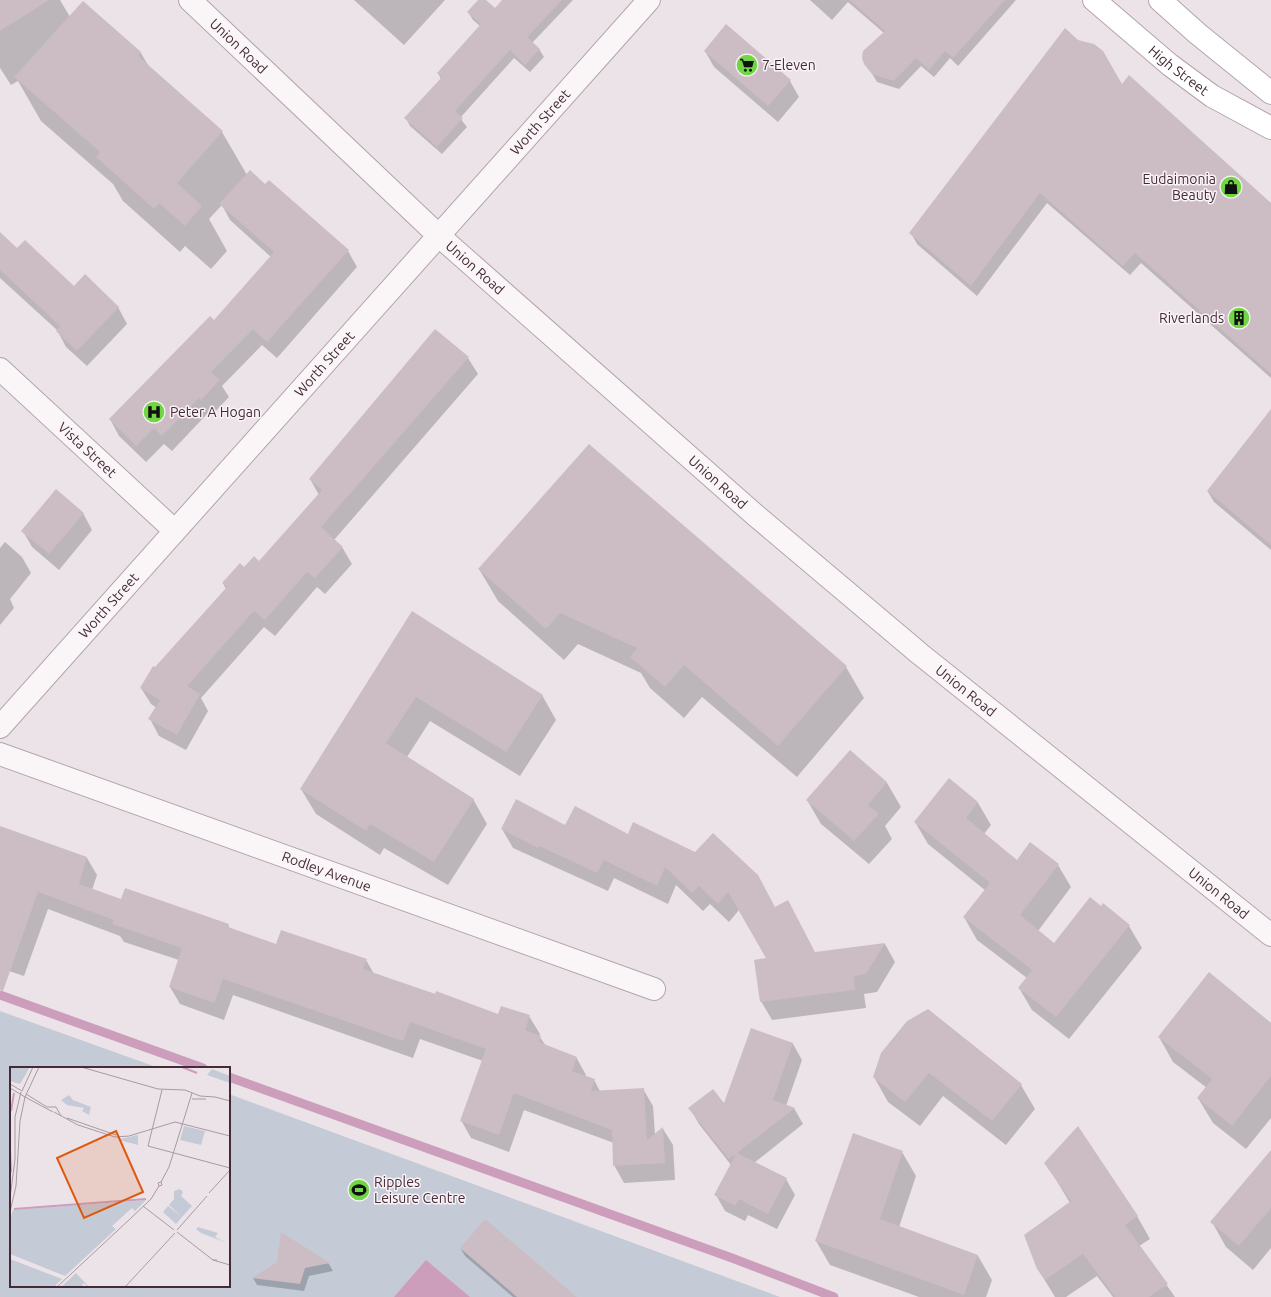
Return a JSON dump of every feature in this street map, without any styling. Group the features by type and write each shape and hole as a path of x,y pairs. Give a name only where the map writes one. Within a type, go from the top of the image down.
{"main road":[{"name":"High Street","path":"1094,0 1170,65 1212,96 1271,128"},
{"path":"1160,0 1198,34 1271,93"}],"street":[{"name":"Union Road","path":"190,0 438,235 754,514 920,654 1271,936"},
{"name":"Worth Street","path":"0,727 174,530 649,0"},
{"name":"Vista Street","path":"0,369 174,530"},
{"name":"Rodley Avenue","path":"0,754 654,989"}],"shaded area":[{"name":"Ripples Leisure Centre","path":"0,1011 156,1067 10,1067 10,1287 230,1287 230,1094 780,1297 0,1297"},
{"path":"426,1260 470,1297 394,1297"}],"building":[{"path":"0,0 49,0 0,31"},
{"path":"478,0 486,0 495,8 502,0 562,0 527,37 540,49 525,65 510,50 455,111 463,118 437,147 404,118 442,77 437,73 481,24 467,12"},
{"path":"849,0 1005,0 953,58 945,51 929,70 916,58 894,81 872,74 864,64 862,58 863,51 885,31"},
{"path":"83,1 141,52 138,56 223,131 177,183 202,206 185,226 159,203 154,209 96,157 100,152 14,77"},
{"name":"7-Eleven","path":"726,24 791,80 768,106 704,51"},
{"path":"1065,28 1078,40 1094,44 1103,51 1122,84 1129,75 1271,203 1271,374 1135,253 1123,266 1040,193 971,286 909,233"},
{"path":"250,170 265,184 269,180 349,250 267,342 253,329 211,372 220,380 201,400 199,398 162,436 154,428 136,446 109,419 210,316 214,320 274,252 219,204"},
{"path":"0,232 17,248 25,240 74,286 85,274 119,307 77,351 56,331 60,326 0,270"},
{"path":"435,329 469,357 321,527 343,547 315,578 307,572 265,620 254,611 187,686 200,694 177,735 148,719 160,700 140,688 153,666 155,667 227,587 222,583 240,563 244,567 254,556 259,561 322,490 309,479"},
{"path":"1271,409 1271,545 1207,491"},
{"path":"589,444 847,666 778,746 684,665 665,687 630,657 637,648 560,613 546,629 478,569"},
{"path":"56,489 84,513 49,554 21,531"},
{"path":"412,611 543,695 506,752 416,697 386,743 474,799 434,862 370,824 366,831 300,789"},
{"path":"850,750 887,782 868,805 879,814 854,841 806,800"},
{"path":"949,778 978,802 966,818 1017,860 1030,842 1059,864 1020,915 1054,943 1090,897 1101,906 1103,903 1130,925 1056,1017 1018,988 1032,970 963,917 990,883 914,822"},
{"path":"516,799 565,825 575,806 628,834 633,822 695,852 713,833 758,875 775,907 788,900 815,952 885,943 866,974 854,976 855,990 760,1002 754,960 766,958 728,892 718,904 699,886 692,893 665,867 657,886 604,860 597,873 539,846 538,848 501,829"},
{"path":"0,826 87,857 79,884 121,899 125,888 229,924 228,927 276,944 281,930 367,959 363,969 435,994 436,991 498,1014 501,1006 530,1015 525,1030 541,1036 539,1042 577,1057 572,1071 595,1079 591,1091 644,1088 647,1140 663,1127 665,1163 613,1166 612,1130 514,1093 499,1135 460,1121 486,1049 410,1022 403,1041 223,979 214,1003 169,987 182,948 112,924 114,920 38,892 3,991 0,990"},
{"path":"1209,972 1271,1023 1271,1076 1232,1126 1197,1098 1212,1079 1158,1037"},
{"path":"928,1009 1022,1084 992,1121 929,1073 905,1102 873,1077 881,1053 907,1021"},
{"path":"751,1028 793,1043 773,1100 795,1108 737,1153 787,1178 768,1214 739,1199 735,1206 714,1195 736,1154 729,1159 688,1108 713,1089 724,1103"},
{"path":"1078,1126 1138,1216 1125,1225 1168,1284 1149,1297 1115,1297 1083,1254 1045,1280 1037,1269 1024,1235 1071,1201 1044,1163"},
{"path":"853,1133 903,1151 880,1219 978,1255 964,1295 815,1241"},
{"path":"1271,1150 1271,1208 1239,1246 1210,1222"},
{"path":"485,1219 577,1297 517,1297 460,1248"},
{"path":"281,1232 330,1263 305,1268 300,1284 252,1278 277,1262"}],"waterway":[{"path":"0,995 200,1067"},
{"path":"230,1077 732,1258 834,1297"}],"place":[{"name":"7-Eleven","path":"747,65"},
{"name":"Eudaimonia Beauty","path":"1231,187"},
{"name":"Riverlands","path":"1239,318"},
{"name":"Peter A Hogan","path":"154,412"},
{"name":"Ripples Leisure Centre","path":"359,1190"}]}
